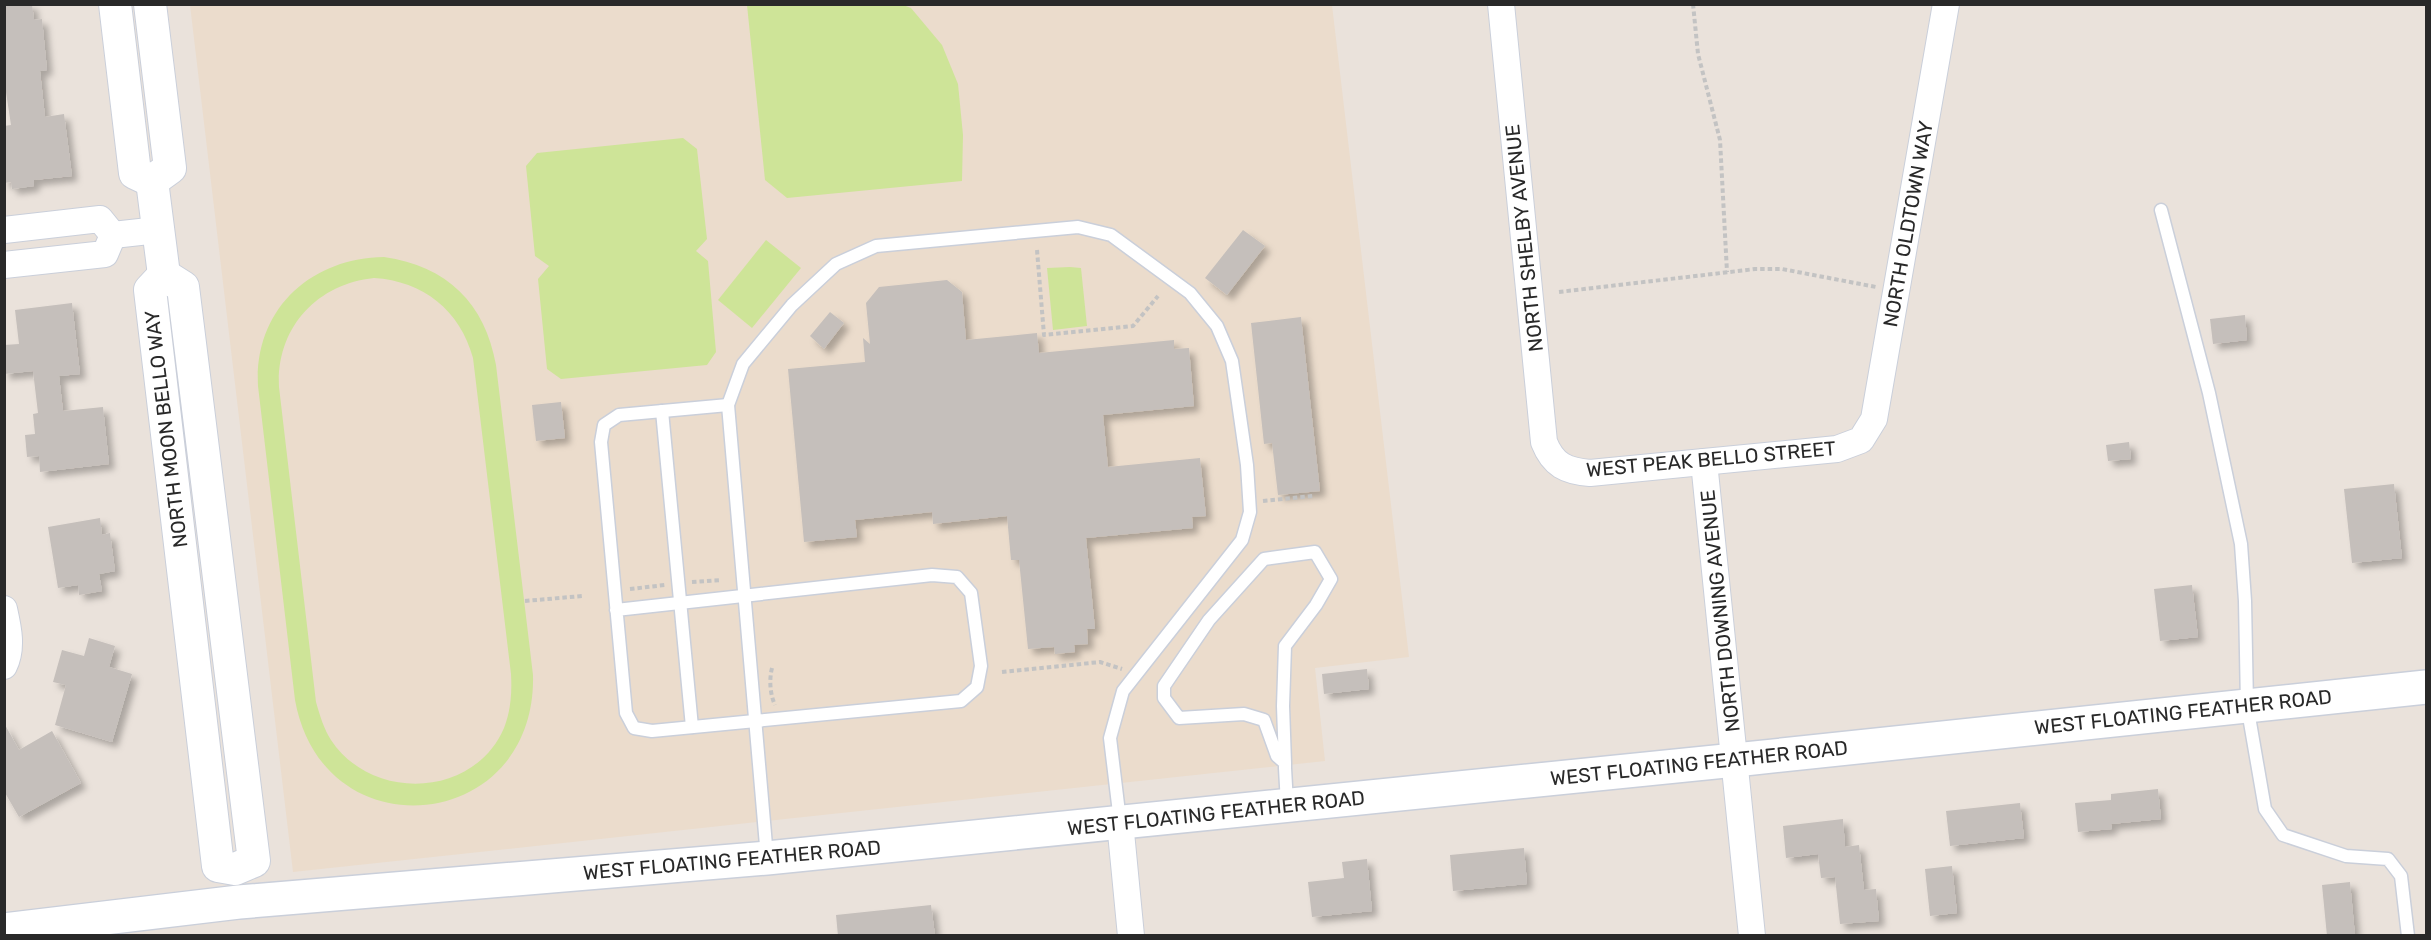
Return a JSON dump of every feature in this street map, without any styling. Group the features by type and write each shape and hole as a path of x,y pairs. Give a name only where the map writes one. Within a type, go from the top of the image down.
{"main road":[{"name":"WEST FLOATING FEATHER ROAD","path":"4,930 239,902 767,858 2427,687"}],"street":[{"path":"115,4 135,173 152,181"},
{"path":"150,4 170,168 152,181"},
{"name":"NORTH SHELBY AVENUE","path":"1501,4 1544,442 1550,456 1561,466"},
{"name":"NORTH OLDTOWN WAY","path":"1861,440 1874,419 1946,4"},
{"path":"113,235 158,230 152,181"},
{"path":"4,230 99,219 113,235"},
{"name":"NORTH MOON BELLO WAY","path":"158,230 164,275 183,287 254,861 235,869 239,902"},
{"path":"4,265 105,254 113,235"},
{"name":"WEST PEAK BELLO STREET","path":"1561,466 1574,472 1590,473 1837,449 1861,440"},
{"name":"NORTH DOWNING AVENUE","path":"1704,462 1752,936"},
{"path":"4,609 9,637 8,660 4,666"},
{"path":"1120,822 1131,936"}],"lane":[{"path":"2161,210 2209,393 2241,544 2245,602 2247,705 2265,809 2283,835 2346,856 2388,859 2401,876 2408,936"},
{"path":"767,858 729,405 743,364 792,305 836,264 876,246 1078,227 1111,235 1190,293 1218,326 1232,362 1247,465 1250,512 1242,540 1123,690 1110,738 1120,822"},
{"path":"616,609 745,597 932,575 957,576 971,593 981,666 977,687 961,700 652,731 634,728 626,713 616,609 601,442 604,425 620,415 729,405"},
{"path":"662,411 692,727"},
{"path":"1286,763 1276,756 1263,720 1244,714 1179,718 1164,698 1164,686 1209,620 1264,559 1315,552 1331,579 1316,605 1285,646 1283,706 1286,763 1287,805"}],"path":[{"path":"1693,4 1698,54 1720,140 1727,272"},
{"path":"1036,250 1044,334 1133,326 1158,296"},
{"path":"1559,292 1727,272 1782,269 1877,287"},
{"path":"1262,501 1313,496"},
{"path":"689,582 727,579"},
{"path":"628,589 666,585"},
{"path":"525,601 582,596"},
{"path":"1002,672 1100,662 1124,670"},
{"path":"771,668 772,699 775,706"}],"shaded area":[{"path":"190,5 1332,5 1409,657 1315,668 1325,761 293,872"}],"green space":[{"path":"747,5 903,5 911,8 942,45 958,84 963,135 962,181 787,198 765,180"},
{"path":"683,138 697,149 707,239 696,251 708,261 716,352 707,365 561,379 547,369 538,279 549,266 535,256 526,166 537,153"},
{"path":"766,240 801,268 752,328 718,300"},
{"path":"384,257 406,262 427,269 460,291 483,323 496,365 533,675 525,728 501,767 467,793 426,805 384,802 345,784 313,750 295,700 258,386 259,358 266,334 277,312 292,293 311,278 333,267 357,260","holes":["374,278 392,280 423,292 449,312 467,341 473,358 511,674 511,701 506,721 490,751 470,768 447,779 422,784 396,782 371,774 349,760 331,740 322,722 316,702 279,387 284,346 292,329 304,313 334,289"]},
{"path":"1047,268 1081,268 1087,326 1053,330"}],"building":[{"path":"4,4 32,4 34,20 42,19 47,70 40,71 45,117 64,114 72,176 34,180 34,186 12,189 11,182 4,183 4,126 11,125 6,92 4,92"},
{"path":"1243,230 1265,246 1227,295 1205,278"},
{"path":"947,280 962,292 966,340 1037,333 1039,353 1174,340 1174,349 1189,348 1194,406 1103,415 1108,467 1200,458 1206,516 1192,517 1193,528 1086,538 1095,629 1087,629 1088,644 1074,645 1075,652 1055,654 1054,647 1028,649 1019,560 1011,560 1007,516 933,524 932,512 855,520 857,537 804,542 788,369 865,362 863,338 870,344 866,303 879,287"},
{"path":"72,303 80,374 59,376 63,411 103,407 109,464 40,472 39,456 27,457 25,435 35,434 33,414 38,413 33,371 4,374 4,345 19,344 15,310"},
{"path":"830,312 844,323 824,349 810,336"},
{"path":"2245,315 2247,340 2213,344 2210,319"},
{"path":"1301,317 1320,491 1278,495 1272,443 1264,444 1251,323"},
{"path":"561,402 565,438 536,441 532,405"},
{"path":"2129,442 2131,459 2108,461 2106,445"},
{"path":"2394,484 2402,558 2352,563 2344,489"},
{"path":"100,518 102,535 110,533 115,571 99,574 102,591 79,595 78,585 58,588 48,527"},
{"path":"2192,585 2198,637 2160,641 2154,589"},
{"path":"89,638 115,646 109,667 132,674 112,742 55,725 66,685 53,682 62,650 84,656"},
{"path":"1367,669 1369,689 1324,694 1322,674"},
{"path":"4,723 19,750 52,731 81,783 19,817 4,791"},
{"path":"2158,789 2161,819 2111,824 2112,829 2078,832 2075,803 2111,800 2111,794"},
{"path":"2020,803 2024,838 1950,846 1946,811"},
{"path":"1843,819 1845,847 1859,845 1864,890 1876,889 1879,921 1840,924 1835,877 1821,878 1818,854 1786,858 1783,826"},
{"path":"1524,848 1527,884 1453,891 1450,855"},
{"path":"1367,859 1372,911 1312,917 1308,882 1344,878 1342,862"},
{"path":"1952,866 1957,913 1930,916 1925,869"},
{"path":"2350,882 2355,936 2327,936 2322,885"},
{"path":"931,905 935,936 838,936 836,915"}]}
